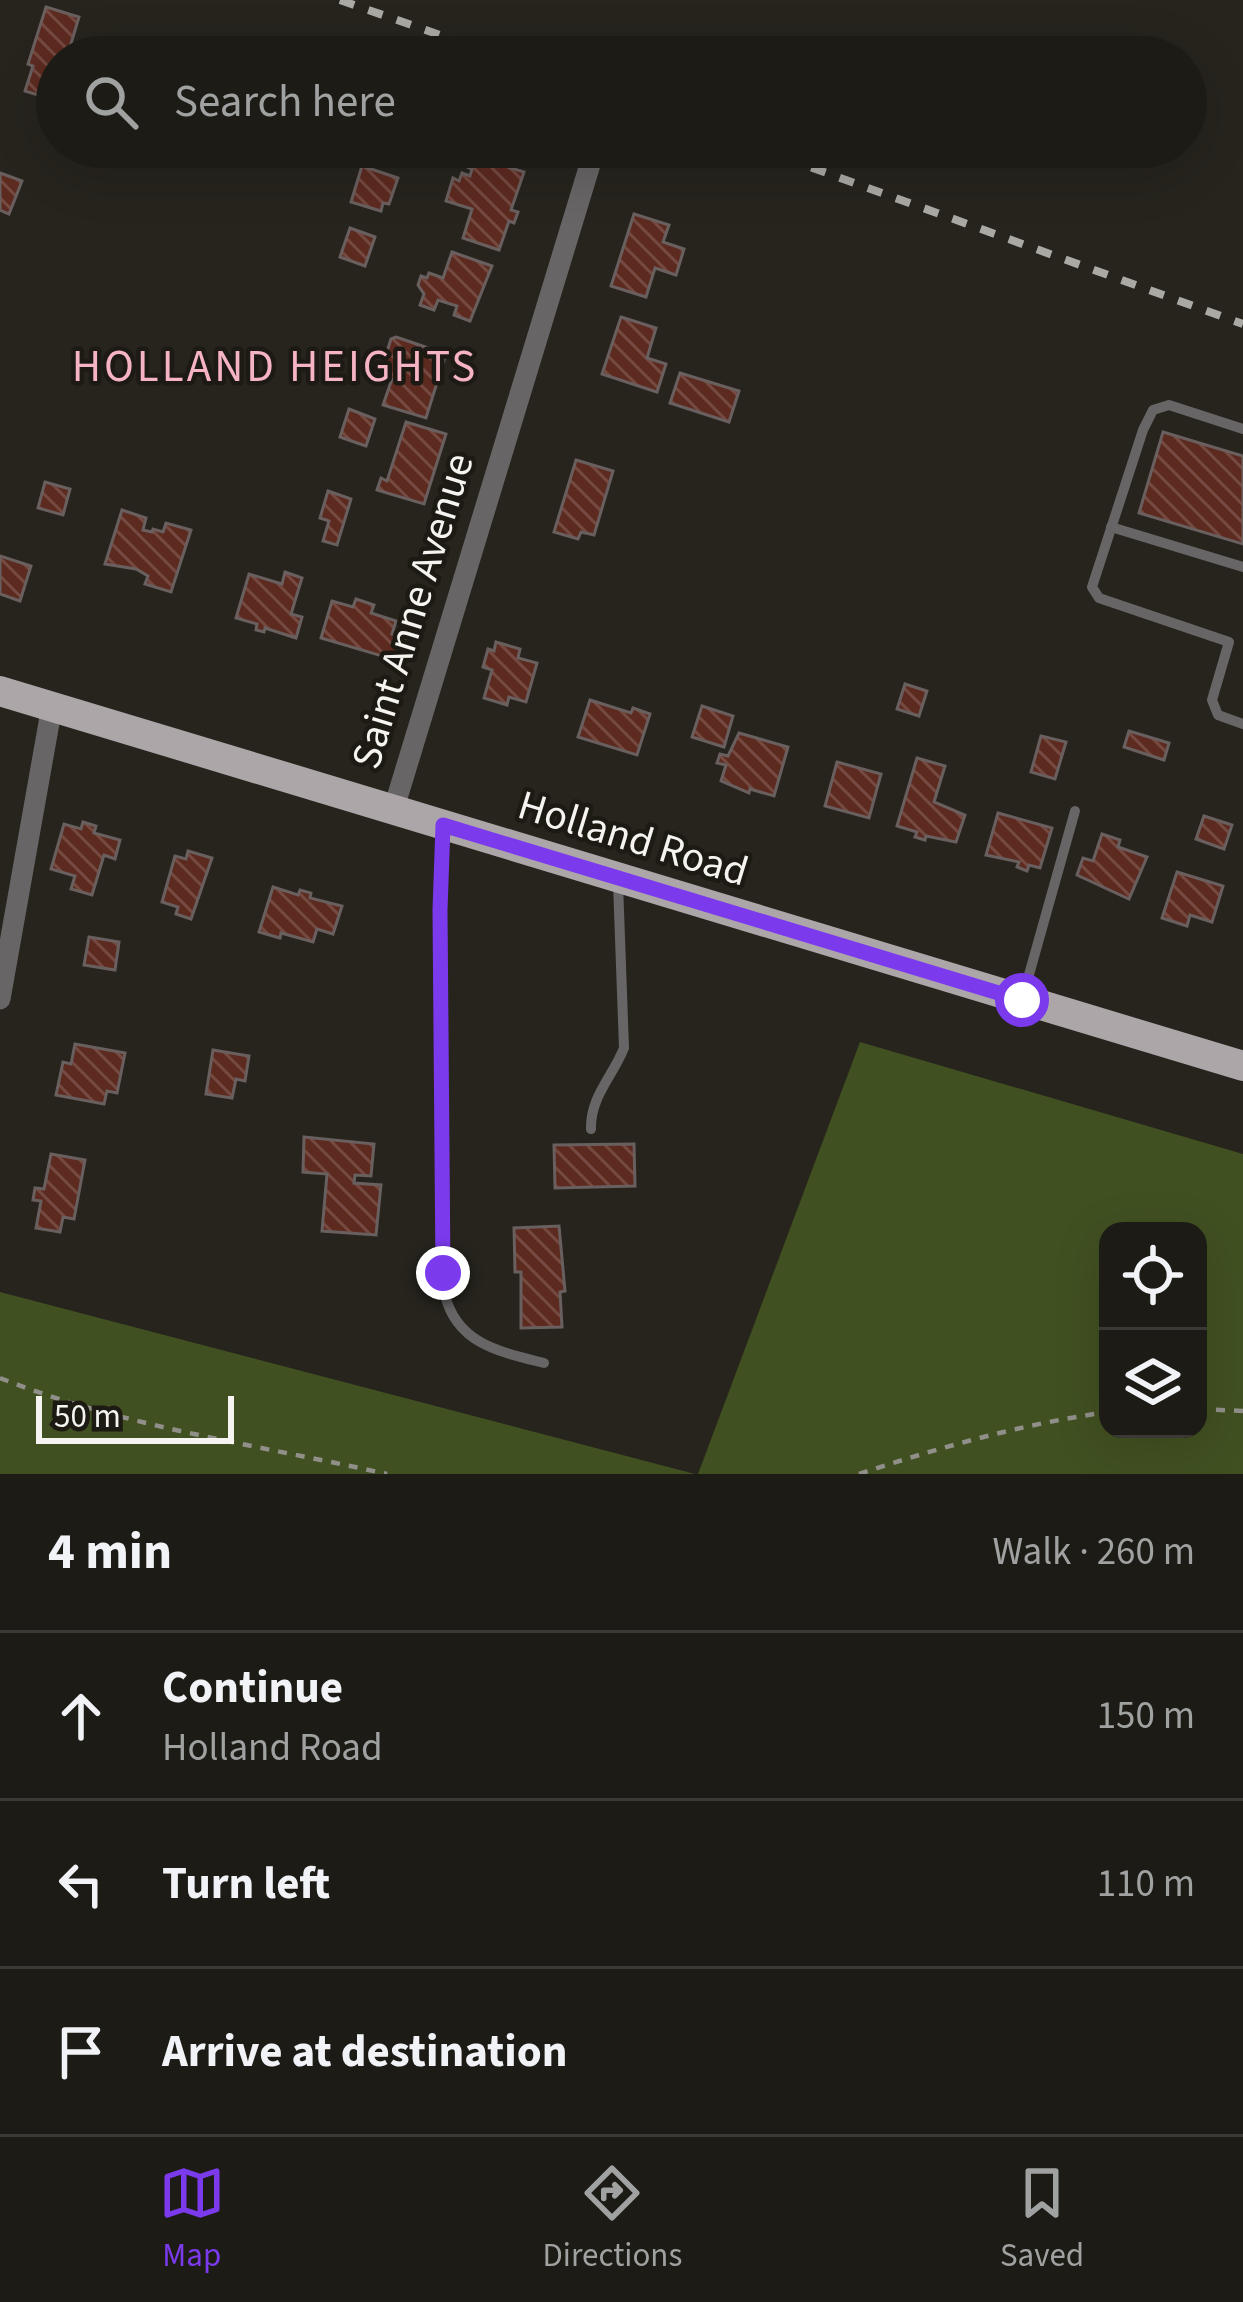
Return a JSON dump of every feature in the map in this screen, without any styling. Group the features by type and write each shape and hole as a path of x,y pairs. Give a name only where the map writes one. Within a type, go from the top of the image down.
{"main road":[{"name":"Holland Road","path":"0,691 1022,1000 1242,1061"}],"street":[{"name":"Saint Anne Avenue","path":"393,811 589,168"},
{"path":"0,999 52,706"}],"lane":[{"path":"1243,429 1168,405 1153,410 1092,586 1099,598 1229,642 1212,700 1218,715 1243,724"},
{"path":"1111,527 1243,567"},
{"path":"1022,1000 1075,811"},
{"path":"443,825 445,1295 459,1327 473,1340 544,1363"},
{"path":"592,1129 596,1098 624,1048 618,878"}],"path":[{"path":"0,1378 185,1432 386,1474"},
{"path":"1207,1409 1243,1411"},
{"path":"859,1474 953,1443 1099,1413"}],"green space":[{"path":"860,1042 1243,1154 1243,1474 698,1474"},
{"path":"0,1292 695,1474 0,1474"}],"building":[{"path":"46,7 79,17 73,36 37,36"},
{"path":"36,39 36,94 25,91 33,66 28,64"},
{"path":"361,168 398,178 389,204 383,203 381,211 351,202"},
{"path":"472,169 524,172 511,210 518,212 514,223 509,221 499,250 463,238 472,209 446,201 453,178 459,181 462,173 470,176"},
{"path":"0,173 22,181 9,214 0,210"},
{"path":"634,214 669,225 663,242 684,249 676,275 655,268 646,297 611,286"},
{"path":"350,228 375,237 365,266 340,257"},
{"path":"452,252 492,266 470,321 454,315 457,306 438,300 434,310 420,305 424,294 418,285 421,276 427,278 429,273 443,278"},
{"path":"621,317 656,328 647,358 666,364 657,392 602,374"},
{"path":"396,337 446,354 426,418 383,405 392,379 383,376 384,361"},
{"path":"680,373 739,391 729,422 670,403"},
{"path":"349,409 375,419 366,446 340,437"},
{"path":"406,422 446,434 424,504 377,490 381,478 387,481"},
{"path":"1163,432 1243,456 1243,544 1139,513"},
{"path":"576,460 613,471 594,535 581,532 578,539 554,532"},
{"path":"45,482 70,489 63,515 38,508"},
{"path":"328,491 351,499 337,545 323,541 329,521 320,518"},
{"path":"122,510 146,518 143,530 163,532 166,523 191,530 171,592 145,584 148,576 136,569 105,564"},
{"path":"0,556 31,566 20,601 0,594"},
{"path":"285,572 302,578 291,614 302,617 296,638 265,628 264,632 256,630 257,624 236,618 249,574 282,584"},
{"path":"356,599 374,605 371,613 396,621 392,634 406,638 399,661 321,638 332,601 353,607"},
{"path":"496,642 520,649 518,658 537,663 526,702 509,697 507,705 484,698 492,670 483,667 488,649 494,651"},
{"path":"905,684 927,691 919,716 897,709"},
{"path":"590,700 650,714 637,755 578,737"},
{"path":"702,706 733,716 724,747 692,737"},
{"path":"1129,731 1169,743 1164,760 1124,747"},
{"path":"739,733 788,747 774,796 750,789 749,793 721,781 726,765 717,763 720,754 728,756"},
{"path":"1041,736 1066,742 1055,779 1031,772"},
{"path":"917,758 945,766 934,802 965,815 956,842 926,836 925,840 897,826"},
{"path":"837,762 881,774 869,818 825,806"},
{"path":"998,813 1052,828 1040,868 1029,865 1027,871 1017,867 1019,862 986,855"},
{"path":"1204,816 1232,825 1224,849 1196,839"},
{"path":"83,822 96,826 94,833 120,840 115,859 104,855 92,895 71,889 75,876 51,869 64,824 81,829"},
{"path":"1102,834 1120,840 1118,847 1147,857 1129,899 1077,875 1083,858 1093,861"},
{"path":"188,851 212,858 191,919 176,914 178,907 162,902 175,856 186,859"},
{"path":"1177,872 1223,886 1212,922 1190,915 1187,926 1162,918"},
{"path":"273,887 298,895 300,890 311,893 310,898 342,906 333,934 317,929 313,942 259,932"},
{"path":"89,937 119,942 115,970 84,965"},
{"path":"75,1044 125,1053 117,1093 107,1091 104,1104 56,1095 63,1062 71,1064"},
{"path":"213,1050 249,1056 245,1081 236,1079 232,1098 206,1094"},
{"path":"304,1137 374,1144 371,1176 355,1175 354,1183 381,1185 376,1235 322,1231 327,1174 303,1172"},
{"path":"634,1144 635,1186 555,1188 554,1145"},
{"path":"51,1154 85,1160 74,1219 63,1217 60,1232 36,1228 41,1201 33,1200 35,1188 44,1189"},
{"path":"559,1226 565,1291 560,1292 562,1327 521,1328 521,1272 515,1272 514,1228"}],"railway":[{"path":"340,0 443,36"},
{"path":"813,168 1243,324"}],"district":[{"name":"HOLLAND HEIGHTS","path":"275,367"}],"route":[{"path":"443,1273 443,825 1022,1000"}]}
